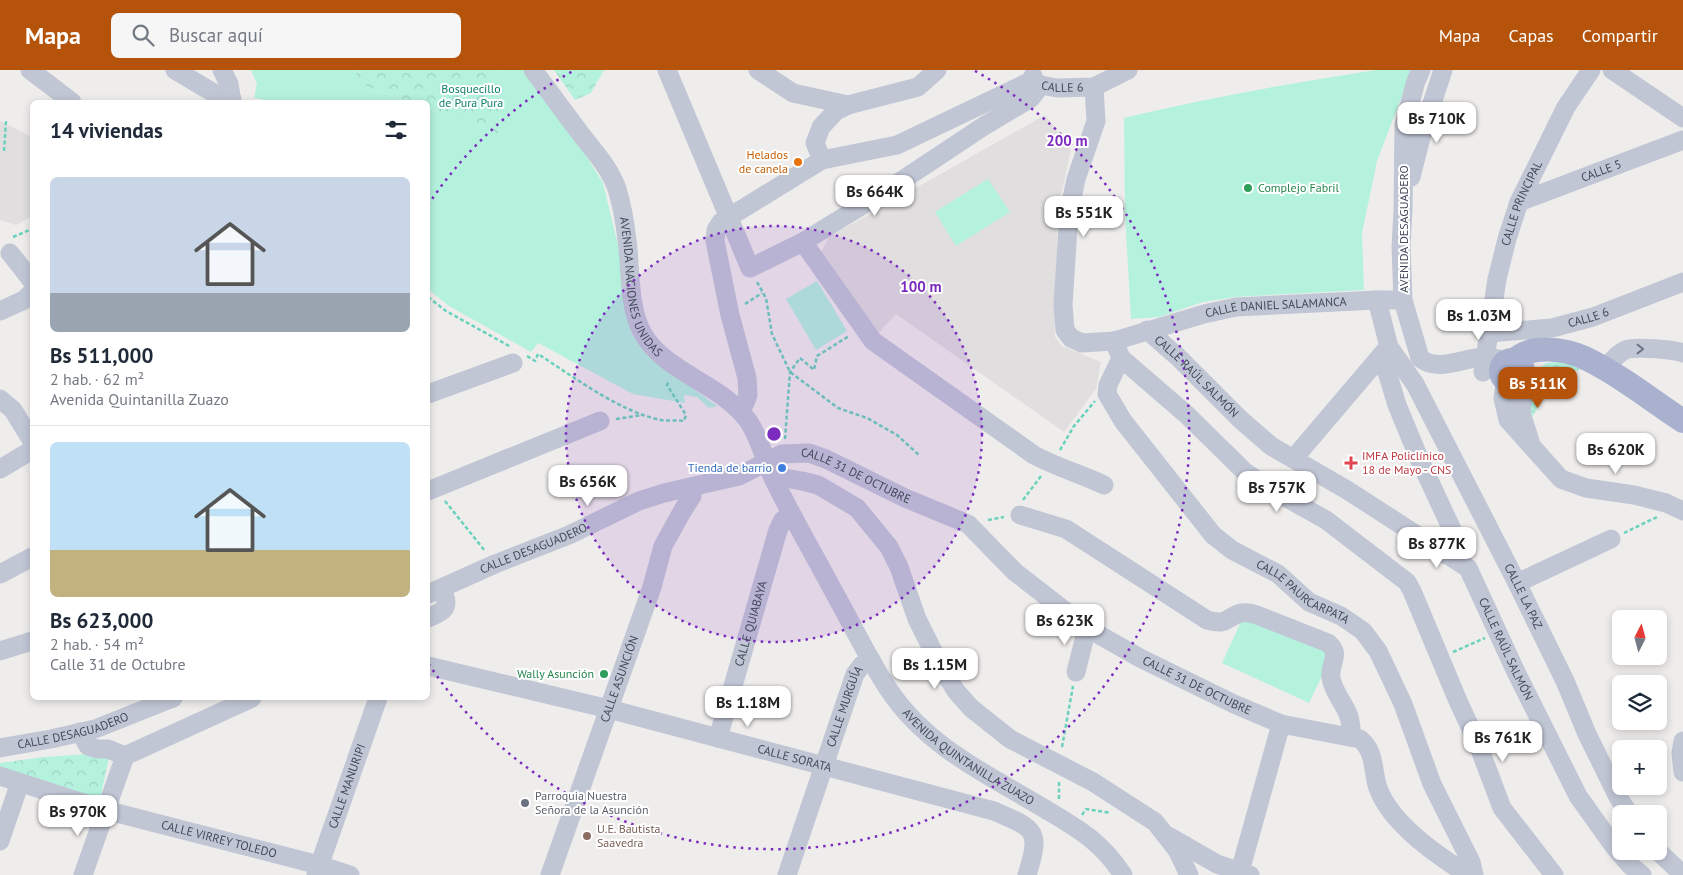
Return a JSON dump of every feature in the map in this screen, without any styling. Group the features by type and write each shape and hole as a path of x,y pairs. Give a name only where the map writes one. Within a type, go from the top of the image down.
{"main road":[{"path":"1502,364 1584,357 1683,421"}],"street":[{"path":"175,70 212,92 230,100"},
{"path":"222,70 229,84 232,100"},
{"name":"AVENIDA NACIONES UNIDAS","path":"533,70 612,177 617,189 625,226 636,318 649,343 677,367 719,392 738,410 774,458 774,479"},
{"path":"667,70 750,268 803,242 1031,98 1035,78"},
{"path":"758,70 793,93 848,105"},
{"path":"822,160 815,143 821,127 836,111 848,105 918,87 937,70"},
{"name":"CALLE 6","path":"1035,78 1057,88 1094,87 1128,70"},
{"name":"AVENIDA DESAGUADERO","path":"1403,300 1401,247 1404,125 1416,81 1421,70"},
{"path":"1403,210 1422,134 1443,70"},
{"name":"CALLE PRINCIPAL","path":"1502,364 1497,278 1506,239 1519,202 1566,107 1591,70"},
{"path":"1612,70 1683,118"},
{"path":"33,71 69,100"},
{"path":"738,410 745,403 748,395 747,378 730,315 715,241 716,230 721,222 822,160 897,145 1035,78"},
{"name":"CALLE DANIEL SALAMANCA","path":"1094,87 1096,121 1076,179 1069,212 1063,305 1065,330 1071,338 1082,343 1118,349 1147,330 1236,307 1403,300"},
{"name":"CALLE 5","path":"1519,202 1683,140"},
{"path":"803,242 873,341 1034,455 1051,464 1084,475 1104,485"},
{"path":"11,245 30,277"},
{"name":"CALLE 6","path":"1502,364 1552,328 1593,317 1683,282"},
{"path":"0,311 24,300 30,294"},
{"name":"CALLE LA PAZ","path":"1377,300 1383,353 1415,384 1517,583 1565,681 1587,734 1623,805"},
{"path":"1403,300 1420,358 1425,362 1434,364 1502,364 1503,398 1508,420 1561,479 1586,488 1634,495 1675,507"},
{"name":"CALLE RAÚL SALMÓN","path":"1147,330 1178,357 1241,420 1271,446 1347,490 1468,568 1520,680 1578,796 1613,845 1630,865 1642,875"},
{"path":"1108,385 1118,349 1245,472 1269,488 1326,520 1407,582 1477,742 1502,808 1554,875"},
{"path":"1604,369 1614,357 1627,349 1671,349 1683,353"},
{"path":"1294,458 1383,353"},
{"path":"1383,353 1398,405 1421,462 1455,536 1455,547 1446,555"},
{"path":"430,393 516,354"},
{"name":"CALLE PAURCARPATA","path":"1108,385 1107,394 1123,421 1213,535 1232,550 1278,574 1309,602 1341,616 1363,631 1378,651 1403,704 1432,784 1471,862 1474,875"},
{"path":"0,398 13,410 30,437"},
{"path":"431,490 600,421"},
{"path":"0,469 30,442"},
{"name":"CALLE 31 DE OCTUBRE","path":"774,458 809,453 826,459 906,498 968,524 1015,572 1087,628 1149,662 1234,704 1281,724 1352,737"},
{"name":"CALLE DESAGUADERO","path":"430,617 441,612 446,606 447,601 435,591 495,564 569,536 639,502 739,476 774,458"},
{"path":"774,479 802,480 818,485 857,508 889,547 899,567 926,638 942,669 971,708 1010,738 1092,782 1154,822 1177,850 1189,875"},
{"name":"AVENIDA QUINTANILLA ZUAZO","path":"774,479 871,660 889,691 913,722 942,747 1090,836 1112,858 1123,875"},
{"name":"CALLE ASUNCIÓN","path":"550,875 652,587 663,546 692,496 692,487"},
{"name":"CALLE QUIABAYA","path":"718,738 778,530 783,520 792,515"},
{"path":"1020,515 1066,529 1207,620 1218,623 1228,620 1239,613 1247,612 1257,614 1328,643 1334,648 1336,654 1330,669 1332,681 1349,715 1352,737 1360,739 1368,748 1378,788 1391,811 1433,851 1468,875"},
{"path":"1517,583 1611,539"},
{"path":"0,574 30,557"},
{"path":"1076,672 1087,628"},
{"path":"0,651 30,642"},
{"name":"CALLE MURGUÍA","path":"787,875 855,674 862,665 871,660"},
{"name":"CALLE SORATA","path":"430,666 609,709 994,811 1022,823 1031,831 1035,840 1034,853 1027,875"},
{"name":"CALLE DESAGUADERO","path":"0,748 95,728 168,700"},
{"path":"83,875 125,756 248,700"},
{"name":"CALLE MANURIPI","path":"318,870 377,700"},
{"path":"1196,875 1206,868 1244,874 1281,724"},
{"path":"80,732 88,746 97,749 108,749 125,756"},
{"path":"1682,749 1683,772"},
{"name":"CALLE VIRREY TOLEDO","path":"0,776 17,788 105,810 318,870 350,875"},
{"path":"0,841 17,788"},
{"path":"1165,834 1219,870"},
{"path":"1667,860 1683,875"}],"path":[{"path":"4,151 6,121"},
{"path":"11,245 30,231"},
{"path":"750,268 766,298 772,334 790,372 838,408 867,418 897,435 920,456"},
{"path":"730,315 762,293"},
{"path":"430,299 446,311 516,354 535,361 538,354 618,404 662,420 684,420 686,415 667,385 677,367"},
{"path":"774,458 786,439 790,372 800,358 814,370 817,356 864,328"},
{"path":"1051,464 1074,426 1108,385"},
{"path":"600,421 644,415"},
{"path":"431,490 495,564"},
{"path":"1611,539 1656,519 1675,507"},
{"path":"1440,658 1498,633"},
{"path":"1060,805 1058,763 1076,672"}],"shaded area":[{"path":"1045,115 1071,150 1058,209 1055,337 1062,346 1101,362 1096,389 1064,432 896,314 877,335 821,253 829,237"},
{"path":"0,121 30,136 30,217 16,225 0,220"}],"green space":[{"path":"251,70 353,70 367,87 405,100 266,100 254,98 257,84"},
{"name":"Bosquecillo de Pura Pura","path":"353,70 498,70 500,134 430,109 430,100 405,100 367,87"},
{"path":"498,70 525,70 567,125 603,183 618,245 632,334 647,355 717,406 709,408 697,397 684,395 685,403 633,394 538,343 531,352 449,306 430,291 430,109 500,134"},
{"path":"554,70 604,70 591,93 575,100"},
{"name":"Complejo Fabril","path":"1376,70 1412,70 1377,161 1362,233 1364,290 1235,297 1203,302 1159,317 1131,319 1125,215 1124,118 1249,91"},
{"path":"988,179 1010,212 956,246 935,212"},
{"path":"817,281 847,331 816,350 786,299"},
{"path":"1566,361 1583,369 1556,379 1530,420 1525,394 1531,375 1546,363"},
{"path":"1245,613 1333,653 1309,703 1222,663"},
{"path":"102,753 109,758 101,795 91,800 0,770 0,763 44,757"}],"place":[{"name":"Helados de canela","path":"798,162"},
{"name":"Complejo Fabril","path":"1248,188"},
{"name":"IMFA Policlínico 18 de Mayo - CNS","path":"1351,463"},
{"name":"Tienda de barrio","path":"782,468"},
{"name":"Wally Asunción","path":"604,674"},
{"name":"Parroquia Nuestra Señora de la Asunción","path":"525,803"},
{"name":"U.E. Bautista Saavedra","path":"587,836"}]}
